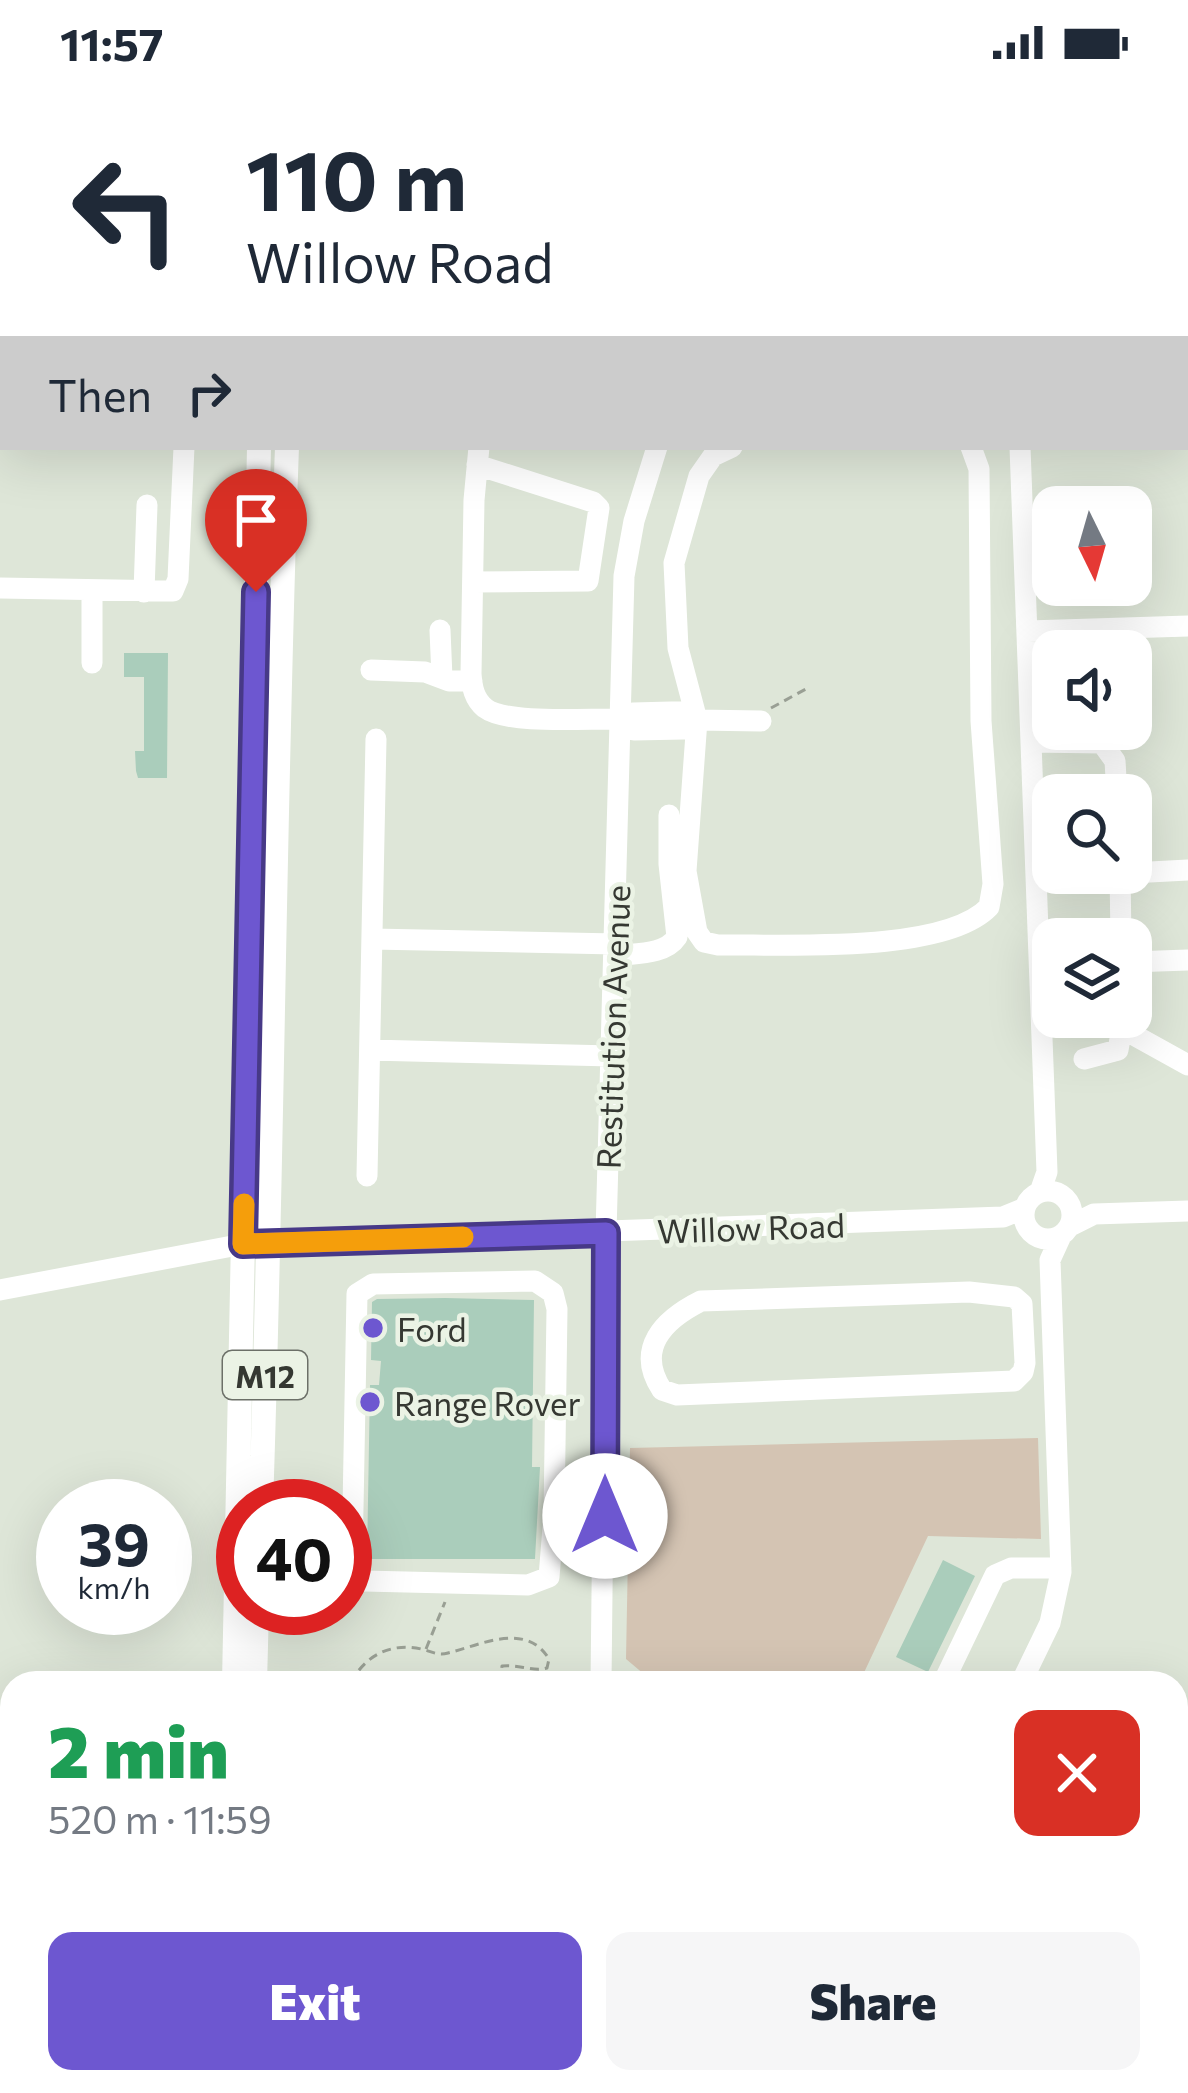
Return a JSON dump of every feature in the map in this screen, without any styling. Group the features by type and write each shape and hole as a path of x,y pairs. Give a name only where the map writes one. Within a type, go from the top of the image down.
{"main road":[{"name":"M12","path":"234,1671 259,450"},
{"name":"M12","path":"262,1479 270,1244 276,738 287,450"},
{"path":"255,1671 256,1635"}],"street":[{"path":"0,588 173,591 178,584 184,450"},
{"name":"Restitution Avenue","path":"602,1671 606,1233 626,551 656,450"},
{"path":"372,939 615,950 669,946 677,937 669,864 697,720 678,648 674,563 699,476 713,455 725,450"},
{"path":"679,811 695,923 704,942 901,942 976,918 989,907 993,884 980,694 979,470 972,450"},
{"path":"1020,450 1032,742"},
{"path":"473,582 584,584 589,578 599,508 478,456 473,582 472,681 484,707 507,716 620,719 633,712 686,712 697,720 761,721"},
{"path":"144,592 147,505"},
{"path":"92,591 92,663"},
{"path":"1028,631 1188,626"},
{"path":"440,630 442,678"},
{"path":"371,670 425,672 472,681"},
{"path":"367,1176 376,739"},
{"path":"1027,1671 1050,1623 1061,1568 1050,1260 1043,1211 1032,750"},
{"path":"1152,872 1188,870"},
{"path":"1152,961 1188,960"},
{"path":"1084,1059 1118,1050 1120,1038"},
{"path":"1146,1038 1188,1065"},
{"path":"370,1050 612,1056"},
{"name":"Willow Road","path":"0,1290 243,1244 606,1233 1043,1211 1188,1210"},
{"path":"542,1282 553,1293 557,1309 551,1572 547,1580 536,1584 452,1584 370,1583 353,1568 355,1299 373,1284 542,1282"},
{"path":"969,1292 1015,1298 1025,1313 1023,1372 1014,1381 998,1384 677,1396 657,1384 650,1352 679,1315 716,1298 969,1292"},
{"path":"605,1351 650,1352"},
{"path":"949,1671 995,1574 1011,1568 1061,1568"}],"path":[{"path":"761,721 773,705 806,689"},
{"path":"425,1651 452,1584"},
{"path":"359,1671 380,1652 401,1647 450,1653 469,1644 513,1638 531,1640 549,1659 547,1667 538,1671 526,1666 502,1666 501,1671"}],"shaded area":[{"path":"1038,1438 1041,1539 928,1536 865,1671 640,1671 626,1659 630,1448"}],"building":[{"path":"124,653 168,653 167,778 138,778 135,751 144,751 144,677 124,677"},
{"path":"534,1300 532,1467 540,1467 535,1559 372,1559 370,1385 379,1385 381,1361 371,1360 372,1302"},
{"path":"943,1560 975,1576 928,1671 896,1657"}],"slow traffic":[{"path":"244,1204 243,1244 463,1237"}],"place":[{"name":"Ford","path":"373,1328"},
{"name":"Range Rover","path":"370,1402"}],"route":[{"path":"256,592 243,1244 606,1233 605,1516"}]}
